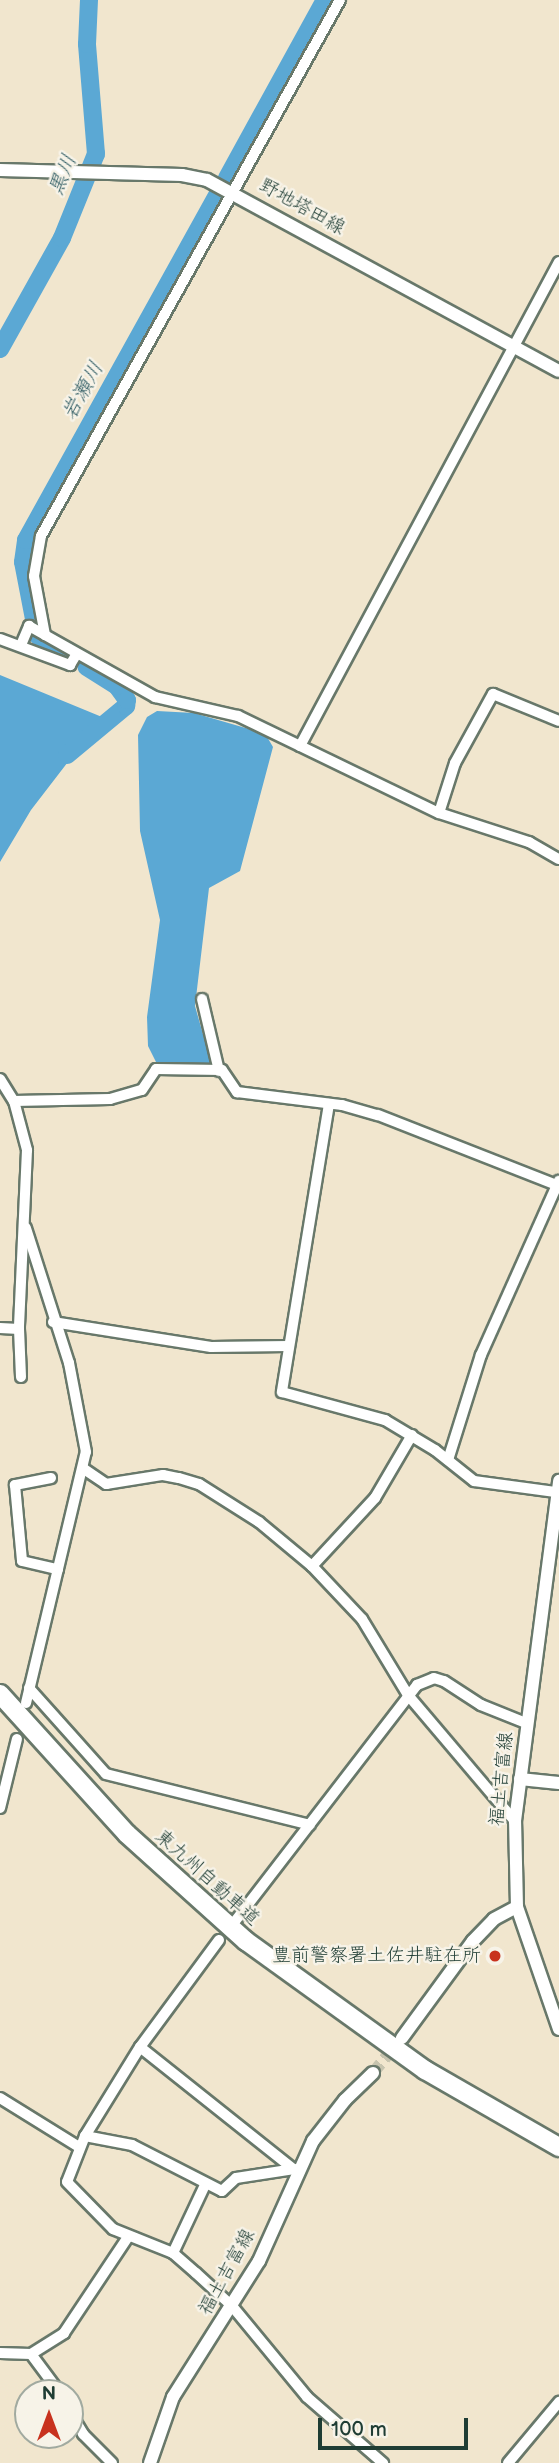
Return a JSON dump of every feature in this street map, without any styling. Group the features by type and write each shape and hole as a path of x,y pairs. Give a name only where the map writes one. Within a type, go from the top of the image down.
{"highway":[{"name":"東九州自動車道","path":"0,1695 127,1834 246,1941 425,2070 559,2147"}],"main road":[{"name":"野地塔田線","path":"0,170 182,175 234,191 559,371"},
{"name":"福土吉富線","path":"557,1486 515,1821 517,1907 559,2029"},
{"path":"520,1779 559,1783"},
{"path":"402,2038 473,1941 494,1919 517,1907"},
{"name":"福土吉富線","path":"150,2463 173,2397 259,2261 295,2170 345,2100 373,2073"}],"street":[{"path":"45,635 34,576 41,536 340,0"},
{"path":"300,746 559,262"},
{"path":"20,645 29,626 76,655 155,697 238,716 439,813 528,842 559,859"},
{"path":"0,639 70,665 76,655"},
{"path":"439,813 455,763 493,694 559,721"},
{"path":"202,999 219,1071 237,1092 328,1104 378,1115 558,1184 481,1355 448,1460"},
{"path":"14,1101 110,1099 142,1090 156,1069 219,1071"},
{"path":"0,1079 14,1101 27,1150 26,1228 20,1256 21,1377"},
{"path":"328,1104 282,1392 346,1406 412,1435 474,1481 557,1486"},
{"path":"26,1228 53,1322 69,1363 86,1452 26,1703"},
{"path":"53,1322 211,1348 288,1346"},
{"path":"0,1328 19,1329"},
{"path":"312,1566 375,1498 412,1435"},
{"path":"84,1469 106,1484 163,1475 198,1484 259,1522 312,1566 362,1619 408,1695 515,1821"},
{"path":"51,1478 15,1485 22,1561 58,1569"},
{"path":"236,1920 417,1685 434,1678 481,1705 526,1723"},
{"path":"29,1688 106,1774 310,1825"},
{"path":"0,1808 4,1771 18,1739"},
{"path":"219,1940 140,2047 79,2147 67,2182 69,2188 97,2217 128,2237 173,2253 232,2306 307,2397 383,2463"},
{"path":"140,2047 295,2170"},
{"path":"0,2098 79,2147"},
{"path":"85,2136 132,2145 205,2185 222,2190 236,2178 295,2170"},
{"path":"173,2253 205,2185"},
{"path":"0,2353 31,2354 64,2333 128,2237"},
{"path":"31,2354 50,2379"},
{"path":"508,2463 559,2402"},
{"path":"84,2435 112,2463"}],"water":[{"path":"0,675 102,717 66,750 71,758 31,810 0,862"},
{"path":"157,711 194,713 249,729 266,735 273,747 240,871 209,888 195,1006 212,1066 156,1062 148,1046 147,1017 160,920 140,831 138,735 147,717"}],"waterway":[{"name":"黒川","path":"0,349 62,238 96,154 87,44 89,0"},
{"name":"岩瀬川","path":"227,178 325,0"},
{"name":"岩瀬川","path":"34,619 23,562 26,540 218,194"},
{"name":"岩瀬川","path":"38,636 62,652"},
{"name":"岩瀬川","path":"67,755 126,706 127,700 117,686 86,667"}],"tunnel":[{"path":"373,2073 397,2043"}],"place":[{"name":"豊前警察署土佐井駐在所","path":"495,1956"}]}
